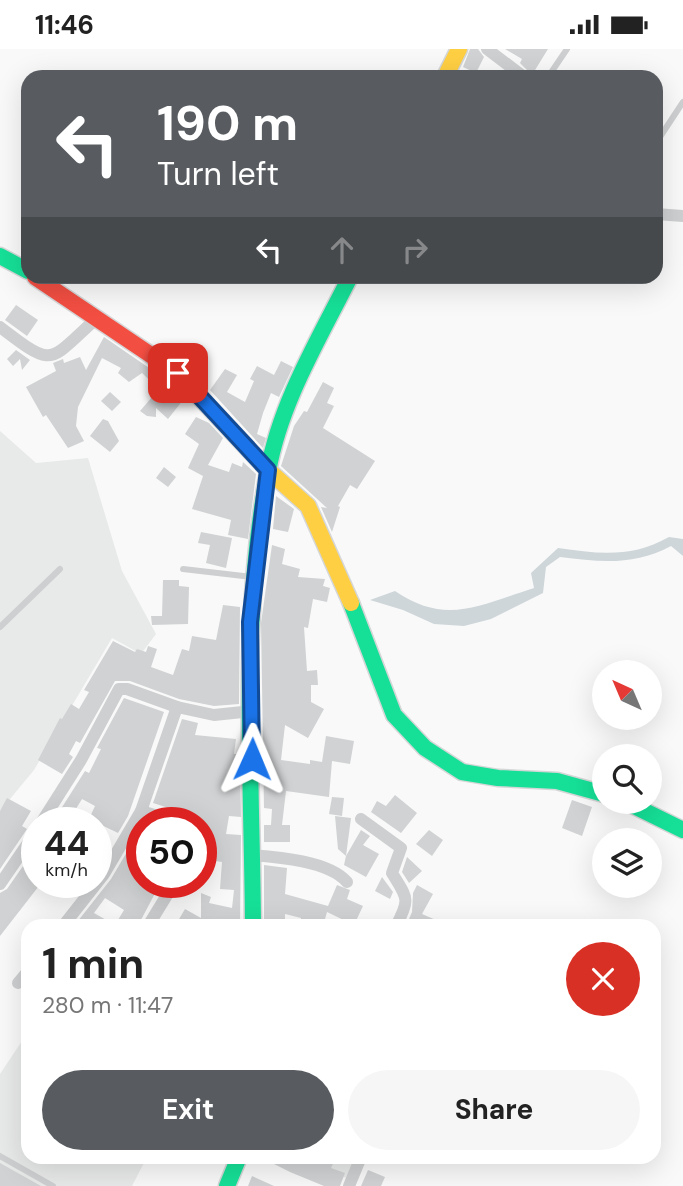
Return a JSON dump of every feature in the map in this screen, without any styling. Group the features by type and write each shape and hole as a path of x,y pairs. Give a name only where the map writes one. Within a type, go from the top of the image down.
{"street":[{"path":"449,70 459,49"},
{"path":"487,49 515,70"},
{"path":"663,215 683,216"},
{"path":"0,256 21,267"},
{"path":"46,284 178,373 268,470 308,506 352,606 394,716 405,730 425,748 461,772 498,778 557,781 592,791"},
{"path":"253,919 250,654 254,577 268,470 290,399 347,284"},
{"path":"0,327 38,356 48,358 59,352 97,318"},
{"path":"51,807 81,760 119,689 127,689 177,707 214,716 252,711"},
{"path":"142,807 177,707"},
{"path":"650,814 683,830"},
{"path":"361,819 401,848 392,873 405,893 407,905 400,919"},
{"path":"69,919 104,874 126,837"},
{"path":"0,884 21,853"},
{"path":"251,855 283,858 336,871 347,882"},
{"path":"152,919 165,898"},
{"path":"227,1186 236,1164"},
{"path":"349,1186 358,1164"}],"lane":[{"path":"553,70 567,49"},
{"path":"663,132 683,102"},
{"path":"0,627 60,569"},
{"path":"183,569 254,577"},
{"path":"0,1156 53,1186"}],"shaded area":[{"path":"0,431 36,463 88,458 122,571 156,634 141,654 112,638 34,770 0,811"},
{"path":"669,537 683,539 683,556 671,546 630,560 603,561 560,557 546,567 543,593 491,619 464,626 434,624 403,610 370,600 395,591 413,602 431,608 447,610 480,606 534,588 531,573 558,548 615,553 642,548"},
{"path":"21,1042 21,1164 143,1164 132,1186 0,1186 0,1074"},
{"path":"313,1164 356,1164 349,1179"}],"building":[{"path":"470,49 478,49 484,57 478,70 463,67"},
{"path":"505,49 548,49 535,70 527,70 520,63 522,59"},
{"path":"16,305 38,320 27,336 5,320"},
{"path":"104,337 155,372 183,400 168,419 156,408 156,417 147,416 140,411 159,389 142,373 129,382 118,373 121,368 102,358 78,407 76,426 84,441 68,448 46,415 43,417 26,387 56,371 53,363 63,359 64,363 80,357 86,370"},
{"path":"16,350 30,360 22,370 20,359 13,366 7,359"},
{"path":"281,361 293,367 279,397 271,393 263,413 257,434 266,438 263,448 210,390 225,369 237,375 227,392 245,402 254,381 250,379 257,366 274,375"},
{"path":"323,382 334,388 327,403 334,406 323,428 375,461 357,489 350,485 338,506 340,507 332,532 321,507 327,508 281,466 294,426 304,411 307,412"},
{"path":"110,392 121,402 112,411 101,401"},
{"path":"196,417 209,423 223,438 208,465 229,472 232,463 242,467 243,462 256,474 248,539 228,535 231,520 192,509 203,476 188,468 199,444 185,434"},
{"path":"103,419 108,421 119,441 110,452 90,436"},
{"path":"164,467 176,477 168,487 156,478"},
{"path":"276,496 294,509 288,532 273,529"},
{"path":"201,532 232,538 226,568 206,563 210,545 198,543"},
{"path":"272,545 285,549 282,564 300,569 298,577 325,579 323,586 330,588 327,602 313,599 308,628 304,627 307,671 317,670 318,685 311,685 311,702 324,709 308,738 285,725 281,760 310,764 310,760 322,762 326,736 354,741 350,764 332,761 329,797 286,791 282,825 290,825 290,842 264,842 264,825 271,825 272,809 264,808 261,623"},
{"path":"163,580 179,580 179,586 189,587 188,624 152,625 151,616 162,616"},
{"path":"223,605 240,607 239,704 214,706 179,699 130,681 115,681 80,743 76,741 69,754 73,757 62,774 38,760 60,718 62,719 71,704 79,709 89,692 84,690 113,641 135,652 137,649 146,652 148,646 157,649 151,667 173,675 182,649 189,651 192,636 216,640"},
{"path":"124,698 164,712 131,807 126,807 126,819 118,833 112,830 112,807 95,807 82,799 77,807 62,807 85,771 89,773 101,749 97,748"},
{"path":"182,719 198,723 195,735 236,739 234,754 240,754 241,817 229,816 226,834 241,835 240,919 179,919 185,909 201,918 201,898 211,898 209,903 232,908 234,890 220,889 222,862 217,861 217,807 166,807 153,803"},
{"path":"395,795 417,813 401,833 371,812 377,801 386,806"},
{"path":"332,797 344,798 342,816 329,814"},
{"path":"7,798 24,807 21,807 21,838 0,869 0,811"},
{"path":"572,800 592,807 582,836 562,828"},
{"path":"335,816 351,818 346,856 338,849"},
{"path":"361,830 370,836 363,845 379,854 366,877 344,865 346,856"},
{"path":"429,830 443,840 432,856 416,844"},
{"path":"126,854 126,898 153,898 141,919 119,919 124,910 105,898 112,898 112,877"},
{"path":"407,857 422,871 409,883 402,872"},
{"path":"264,865 287,868 285,894 328,906 337,885 350,890 347,899 363,906 357,919 342,919 327,912 325,919 301,919 285,914 285,919 264,919"},
{"path":"21,869 21,898 30,898 0,936 0,893 7,889"},
{"path":"382,877 393,892 390,899 375,891"},
{"path":"417,885 433,894 422,914 434,919 409,919"},
{"path":"96,898 105,898 94,913 104,919 80,919"},
{"path":"0,1163 41,1186 0,1186"},
{"path":"274,1164 333,1164 331,1168 345,1173 340,1186 324,1186"},
{"path":"368,1170 385,1177 381,1186 361,1186"},
{"path":"252,1176 274,1186 248,1186"}],"traffic: fast":[{"path":"0,256 21,267"},
{"path":"253,919 250,698 259,528 268,472 282,421 302,372 346,284"},
{"path":"351,603 394,715 425,748 462,772 498,778 557,781 592,791"},
{"path":"650,814 683,830"},
{"path":"227,1186 236,1164"}],"traffic: slow":[{"path":"448,70 459,49"},
{"path":"176,372 268,470 308,506 351,603"}],"traffic: jam":[{"path":"45,284 176,372"}],"route":[{"path":"178,373 268,470 250,622 252,759"}]}
